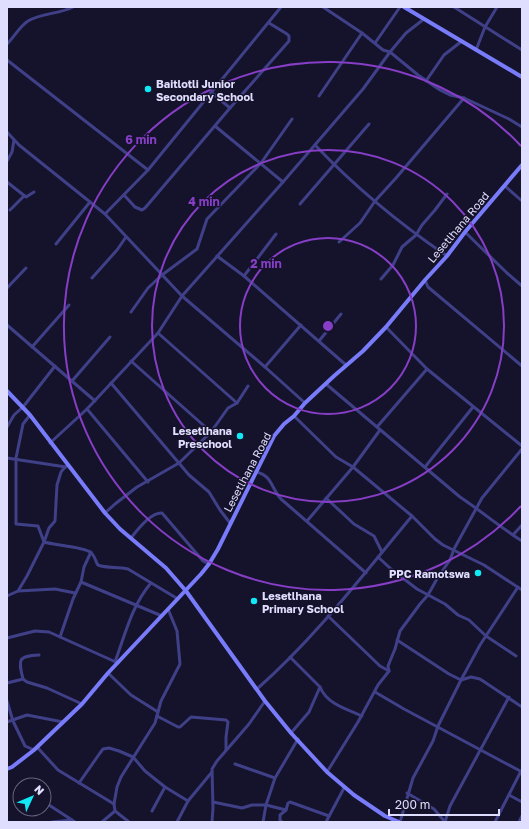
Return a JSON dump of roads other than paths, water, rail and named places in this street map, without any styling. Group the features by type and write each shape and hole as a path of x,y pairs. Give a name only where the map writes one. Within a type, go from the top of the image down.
{"street":[{"path":"7,44 28,21 73,7"},
{"path":"105,214 148,170 281,7"},
{"path":"324,7 362,33 383,50 390,52 426,81 450,95 464,98 522,127"},
{"path":"374,43 400,7"},
{"path":"404,7 522,77"},
{"path":"454,7 522,50"},
{"path":"476,50 485,27 497,7"},
{"path":"50,443 95,401 158,334 182,296 315,146 363,89 406,33 424,19"},
{"path":"124,195 138,209 143,209 290,39 287,34 269,23"},
{"path":"318,96 362,33"},
{"path":"426,81 444,55 462,42"},
{"path":"7,60 148,170"},
{"path":"211,92 230,108"},
{"path":"339,242 360,223 375,201 464,98"},
{"path":"131,312 146,290 162,275 197,249 207,219 261,164 292,119"},
{"path":"300,204 369,124"},
{"path":"215,126 284,182"},
{"path":"7,132 14,140 105,214 182,296 305,403"},
{"path":"7,161 10,156 14,140"},
{"path":"315,146 375,201 416,235 447,256"},
{"name":"Lesetlhana Road","path":"7,770 35,749 82,704 116,663 186,591 209,564 218,549 274,436 305,403 363,351 386,327 522,165"},
{"path":"7,182 24,196"},
{"path":"505,186 522,201"},
{"path":"10,210 24,196 29,196 34,192"},
{"path":"381,279 393,265 402,247 416,235 422,225 447,194"},
{"path":"56,244 90,202"},
{"path":"465,232 522,286"},
{"path":"244,276 276,234"},
{"path":"92,278 117,250 126,237"},
{"path":"218,256 244,276 346,365"},
{"path":"7,288 26,268"},
{"path":"424,280 428,287 522,366"},
{"path":"32,347 69,305"},
{"path":"319,341 341,314"},
{"path":"7,324 95,401"},
{"path":"265,367 301,325"},
{"path":"327,772 362,716 378,685 389,671 388,666 400,631 428,595 450,560 454,549 476,507 522,447 427,369 386,327"},
{"path":"158,334 237,403"},
{"path":"72,381 110,337"},
{"path":"131,361 211,432"},
{"path":"7,427 14,415 23,407 55,366"},
{"path":"377,428 427,369"},
{"path":"111,383 192,478 209,492 230,523"},
{"path":"326,384 460,497 476,507 490,520 522,541"},
{"path":"105,513 137,487 179,463 211,432 228,408 237,403 248,386"},
{"path":"7,391 30,415 105,513 130,538 166,568 186,591 265,701 291,733 344,788 385,816 399,822 413,778 433,741 438,726 461,680 486,636 518,587"},
{"path":"425,467 473,407"},
{"path":"88,408 148,482"},
{"path":"30,415 23,424 16,458 16,524 38,526 44,542"},
{"path":"294,416 336,457 353,468 412,516 435,539 443,545 454,549 484,565 522,590"},
{"path":"307,521 353,468 380,430"},
{"path":"7,458 16,458 71,468"},
{"path":"18,590 27,576 44,542 49,528 55,521 57,485 61,472 65,467"},
{"path":"256,472 264,474 268,477 276,493 290,508 366,573"},
{"path":"326,498 354,524 374,536 382,552"},
{"path":"130,538 139,527 158,513 162,513 203,561 209,564"},
{"path":"257,690 290,658 349,594 412,516"},
{"path":"513,535 522,525"},
{"path":"44,542 87,550 90,552 98,565 128,569 178,599"},
{"path":"60,637 75,593 81,582 90,552"},
{"path":"378,557 403,579 445,604 458,615 468,620 486,636 516,656"},
{"path":"81,582 98,591 162,616"},
{"path":"7,638 35,631 49,632 116,663 137,605 142,594 151,583"},
{"path":"7,596 18,590 55,589 75,593"},
{"path":"129,822 115,811 114,804 117,787 133,757 155,723 161,701 180,664 177,631 168,609"},
{"path":"328,616 380,666 389,671"},
{"path":"397,640 437,667 461,680 471,677 480,679 522,707"},
{"path":"23,679 20,662 21,659 24,657 39,655"},
{"path":"290,658 320,687 323,694 337,705 362,716"},
{"path":"108,673 131,695 178,727 180,727 191,717 226,720 228,722 226,750"},
{"path":"7,683 23,679 82,704"},
{"path":"291,733 308,712 320,687"},
{"path":"375,692 521,771 496,822"},
{"path":"445,822 448,810 480,748 509,697"},
{"path":"7,701 13,721 25,746 35,749 58,770 114,804"},
{"path":"212,822 212,769 226,750 249,724 265,701"},
{"path":"7,722 28,715 63,722"},
{"path":"263,822 266,805 275,778 298,739"},
{"path":"80,783 96,757 103,749 109,748 133,757 145,771 164,787 188,800"},
{"path":"235,764 275,778"},
{"path":"177,822 188,800 212,772"},
{"path":"152,811 164,787"},
{"path":"326,822 344,788"},
{"path":"408,793 434,809 445,822"},
{"path":"509,795 522,802"},
{"path":"213,802 242,808 252,805 266,805 286,810"},
{"path":"282,822 280,820 280,815 286,810 288,803 292,802 329,816"},
{"path":"52,807 74,821"},
{"path":"102,822 115,811"},
{"path":"519,822 522,816"},
{"path":"52,822 74,821"}],"place":[{"name":"Baitlotli Junior Secondary School","path":"148,89"},
{"name":"Lesetlhana Preschool","path":"240,436"},
{"name":"PPC Ramotswa","path":"478,573"},
{"name":"Lesetlhana Primary School","path":"254,601"}]}
